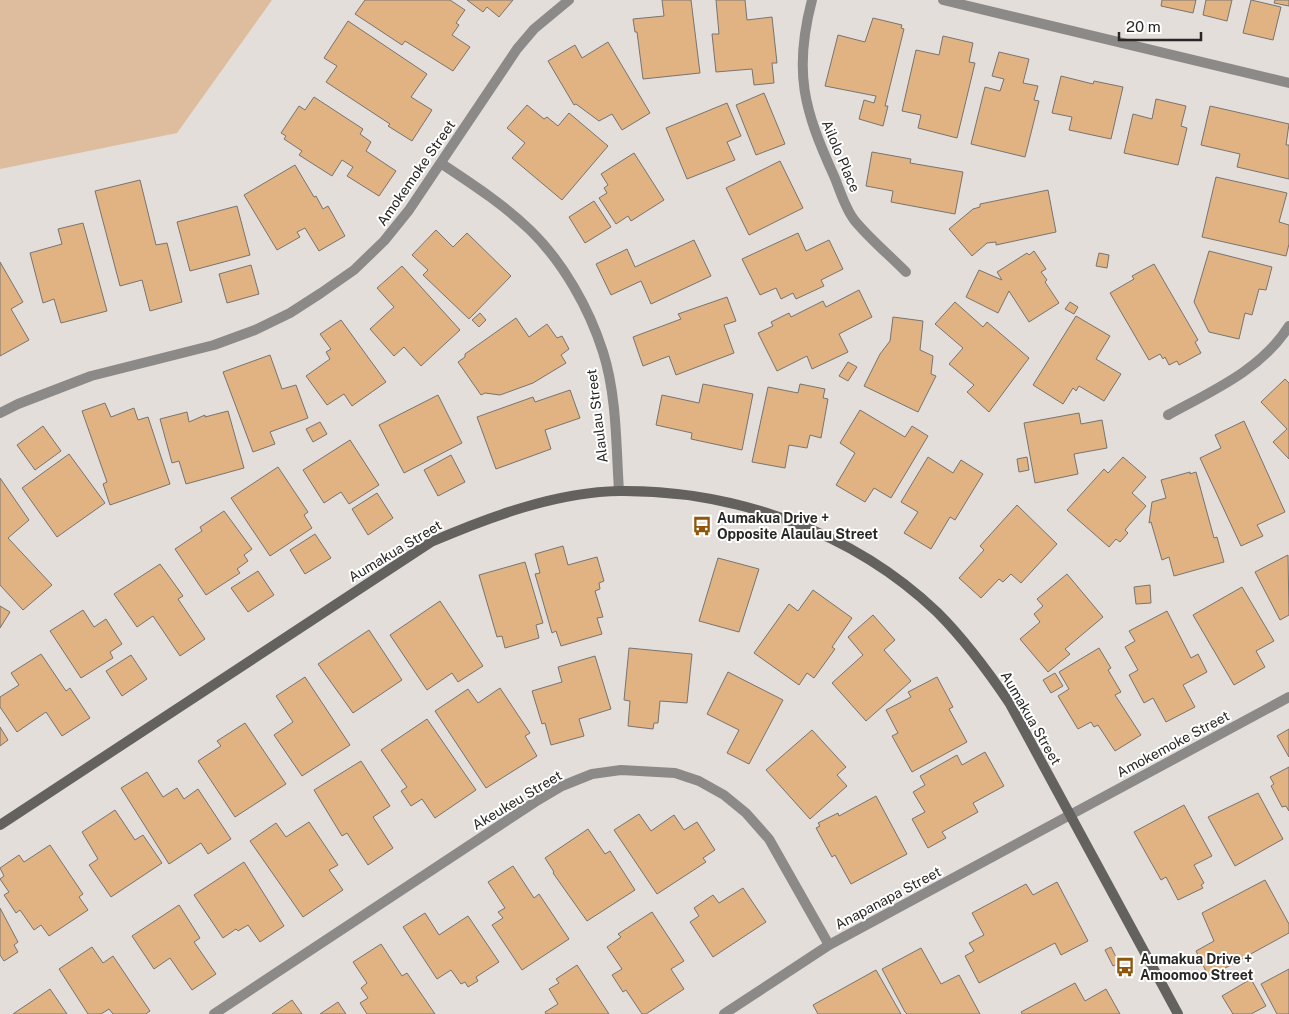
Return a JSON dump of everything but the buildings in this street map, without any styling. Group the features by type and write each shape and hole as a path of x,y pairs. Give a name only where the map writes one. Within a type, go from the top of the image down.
{"street":[{"name":"Amokemoke Street","path":"0,414 34,397 91,376 214,345 290,313 354,270 384,241 409,210 442,164 518,49 547,16 569,0"},
{"name":"Ailolo Place","path":"812,0 806,23 801,68 803,89 814,133 853,219 906,272"},
{"path":"943,0 1289,83"},
{"name":"Alaulau Street","path":"442,164 499,203 530,230 551,254 576,292 594,327 603,353 613,408 619,491"},
{"path":"1168,415 1235,378 1255,364 1273,347 1289,326"},
{"name":"Aumakua Street","path":"0,825 431,542 479,521 516,509 559,499 619,491 716,500 758,510 791,521 827,537 901,581 937,613 985,666 1010,704 1178,1014"},
{"name":"Amokemoke Street","path":"1070,815 1289,697"},
{"name":"Akeukeu Street","path":"214,1014 535,802 562,786 592,774 621,770 675,774 699,781 724,795 746,813 769,839 829,945"},
{"name":"Anapanapa Street","path":"724,1014 829,945 1070,815"}],"shaded area":[{"path":"0,0 272,0 177,133 0,169"}],"place":[{"name":"Aumakua Drive + Opposite Alaulau Street","path":"702,526"},
{"name":"Aumakua Drive + Amoomoo Street","path":"1125,967"}]}
